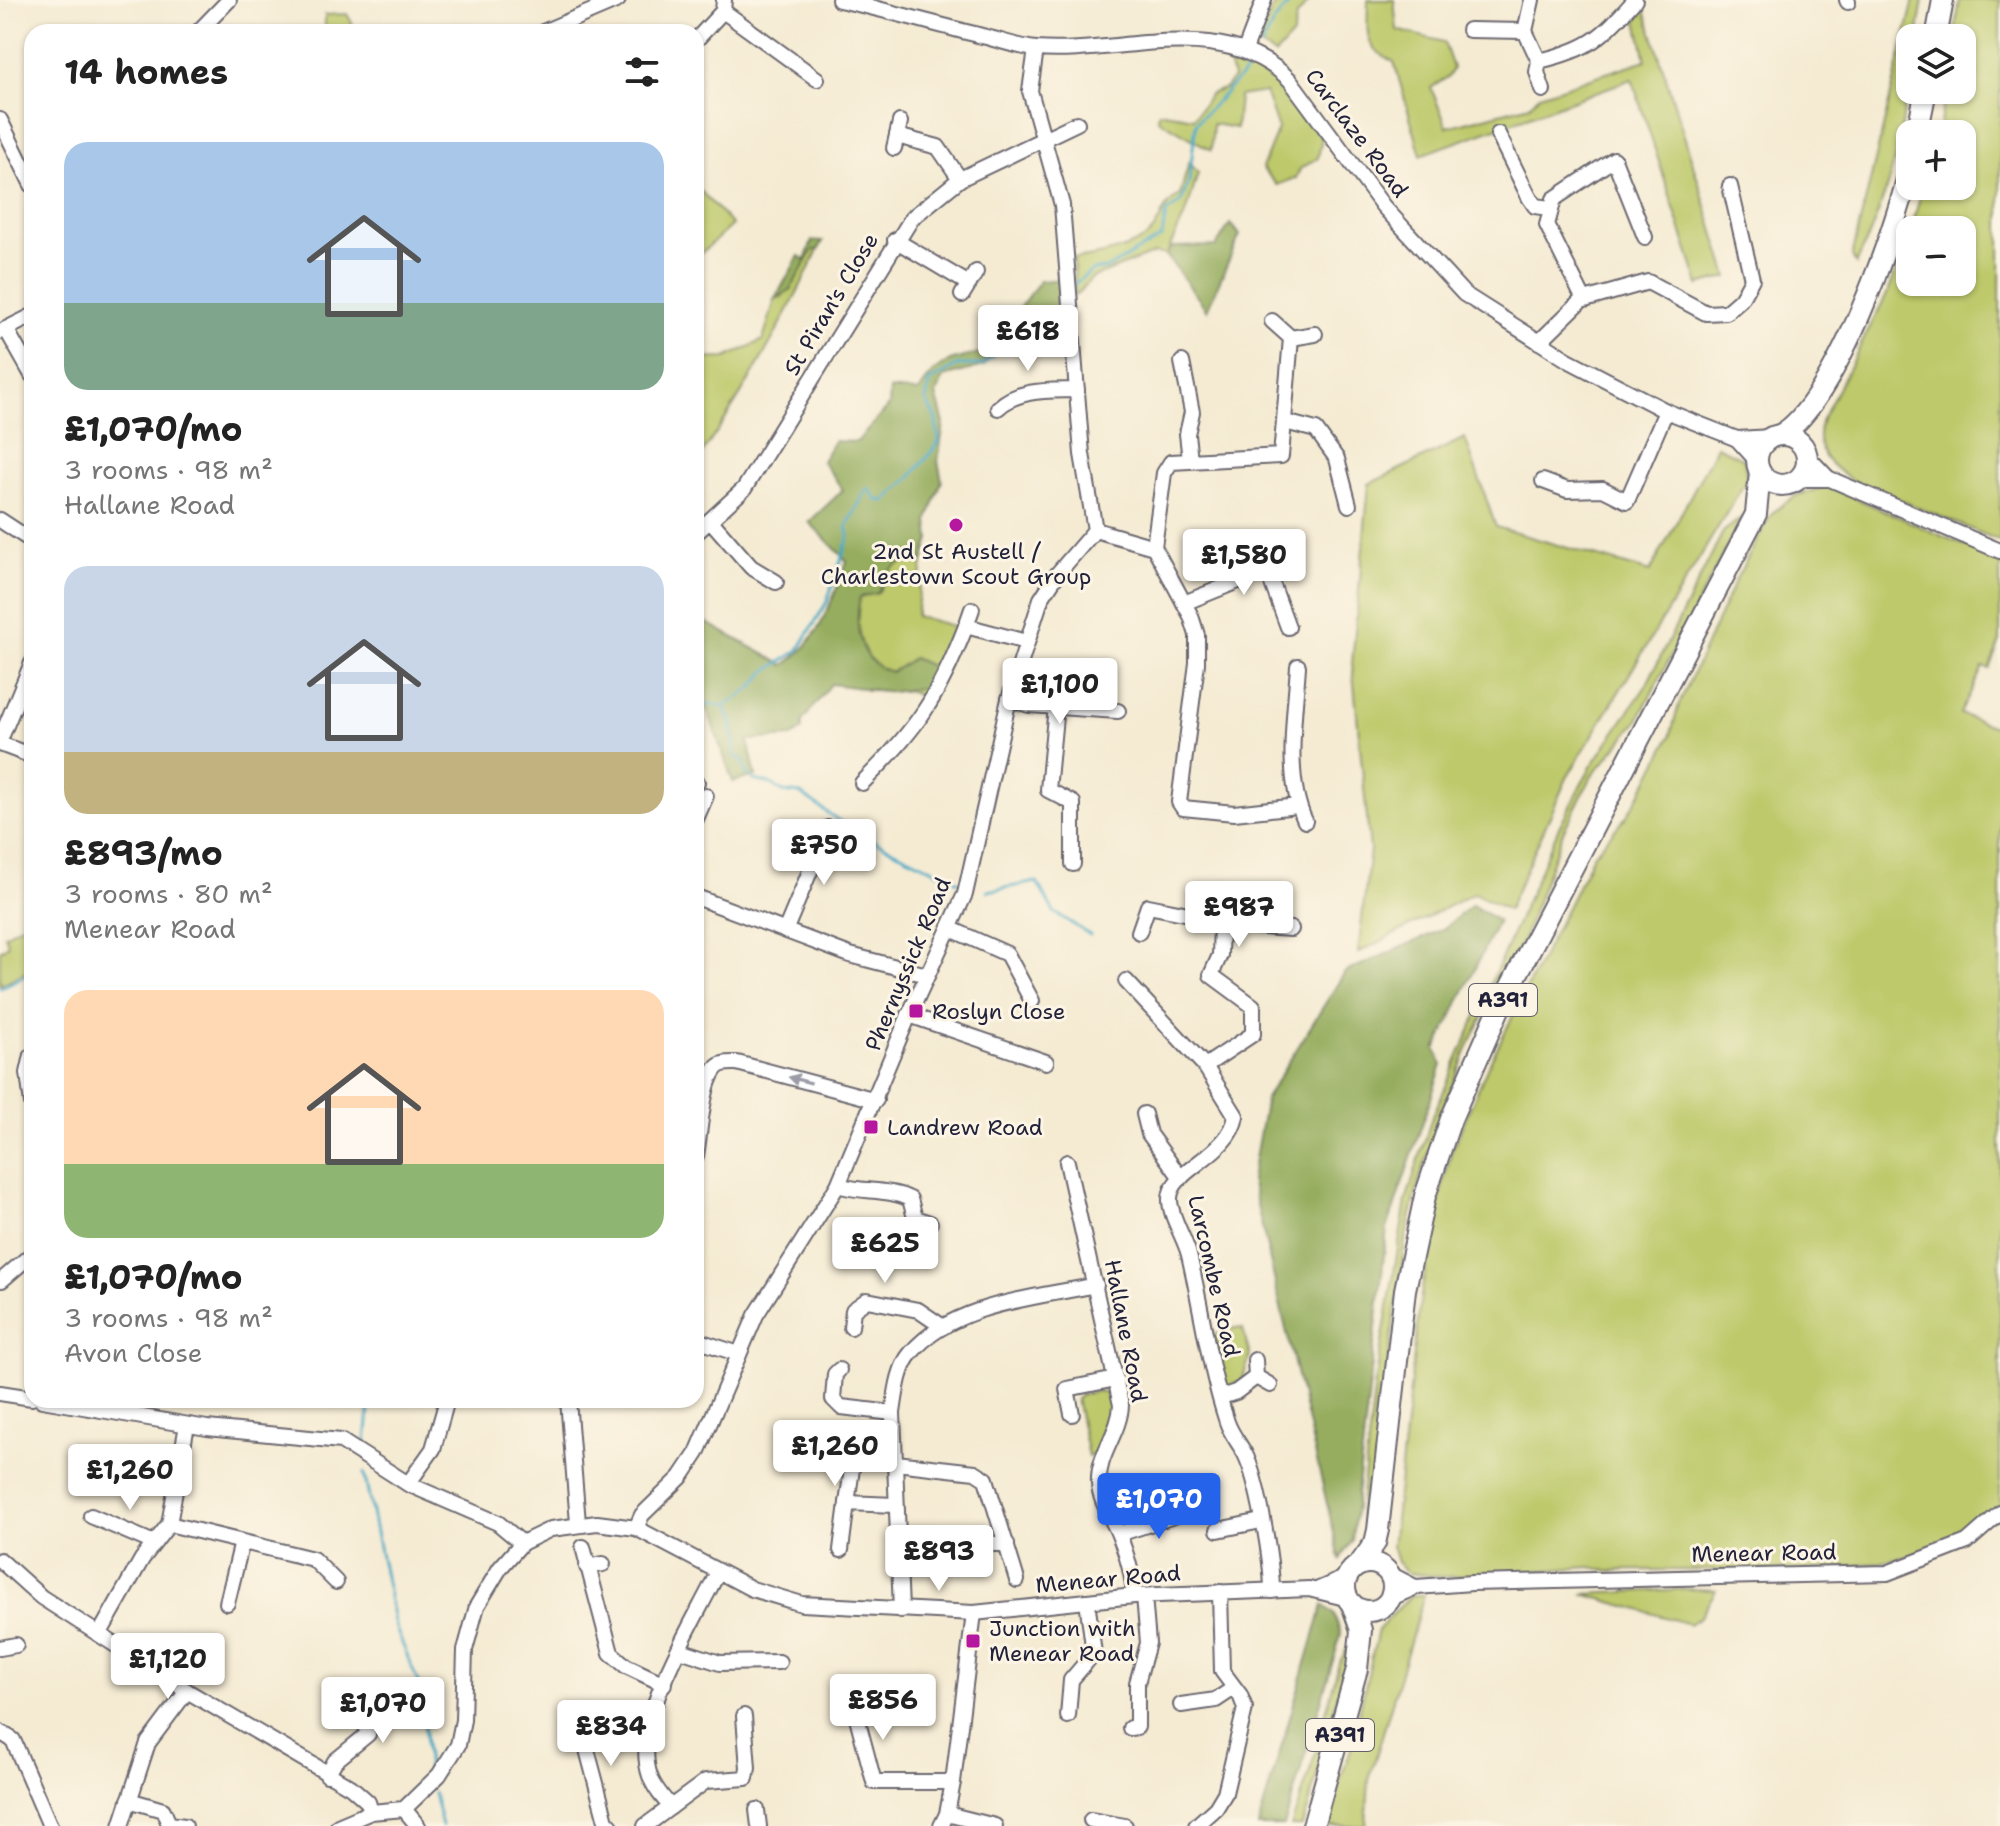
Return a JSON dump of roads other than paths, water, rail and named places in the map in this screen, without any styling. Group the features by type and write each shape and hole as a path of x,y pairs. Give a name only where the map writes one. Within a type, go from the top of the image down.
{"highway":[{"path":"1939,24 1943,0"},
{"path":"1811,409 1805,470 1794,482 1772,483 1759,467 1760,448 1798,423 1811,409 1884,256 1901,200"},
{"path":"1776,436 1795,438 1806,452"},
{"name":"A391","path":"1756,514 1759,467"},
{"name":"A391","path":"1353,1571 1375,1543 1378,1530 1405,1290 1425,1196 1451,1119 1499,1009 1756,514 1771,496 1794,482"},
{"name":"A391","path":"1378,1530 1388,1572"},
{"path":"1370,1563 1388,1572 1393,1586 1387,1602 1367,1611 1350,1602 1353,1571 1370,1563"},
{"name":"A391","path":"1350,1602 1361,1642"},
{"name":"A391","path":"1313,1826 1339,1740 1361,1642 1387,1602"}],"street":[{"path":"206,24 229,0"},
{"path":"562,24 618,0"},
{"name":"Carclaze Road","path":"839,0 1036,49 1177,42 1215,43 1245,50 1277,68 1290,80 1383,206 1464,294 1539,342 1666,411 1737,439 1776,436"},
{"path":"1245,50 1264,0"},
{"path":"1532,0 1525,31 1539,61 1537,72 1543,90"},
{"path":"1539,61 1570,54 1601,38 1635,0"},
{"path":"704,30 724,5 817,79"},
{"path":"1469,30 1525,31"},
{"path":"1036,49 1030,91 1042,142 1057,178 1062,205 1082,454 1095,530 1154,547"},
{"path":"0,120 24,169"},
{"name":"St Piran's Close","path":"704,527 752,478 895,240 928,203 960,179 1077,123"},
{"path":"1498,134 1535,206 1550,208"},
{"path":"897,136 938,147 960,179"},
{"path":"1584,300 1547,225 1550,208 1565,189 1614,159 1645,237"},
{"path":"1539,342 1584,300 1648,282 1706,313 1726,312 1741,299 1752,279 1730,186"},
{"path":"895,240 969,284"},
{"path":"24,320 3,331 24,363"},
{"path":"1272,321 1291,338"},
{"path":"1291,338 1315,334"},
{"path":"1291,338 1281,456 1171,462 1164,473 1154,547 1197,635 1197,663 1179,802 1183,808 1234,813 1298,806"},
{"path":"1182,362 1192,412 1187,434 1190,460"},
{"path":"998,408 1009,398 1031,392 1077,390"},
{"path":"1543,481 1567,490 1603,489 1627,501 1666,411"},
{"path":"1285,422 1316,430 1337,459 1349,505"},
{"name":"Carclaze Road","path":"1737,439 1759,467"},
{"path":"1806,452 1830,479 2000,551"},
{"path":"1794,482 1830,479"},
{"path":"0,520 24,536"},
{"path":"711,521 751,567 779,583"},
{"name":"Phernyssick Road","path":"636,1528 642,1515 681,1477 697,1453 756,1315 838,1185 909,1015 965,894 1009,699 1041,599 1058,573 1095,530"},
{"path":"1184,603 1263,571 1270,578 1288,627"},
{"path":"862,783 909,737 924,716 949,670 972,609"},
{"path":"966,626 1026,642"},
{"path":"1298,666 1293,744 1298,806 1305,821"},
{"path":"24,683 0,742 24,752"},
{"path":"1009,699 1118,711"},
{"path":"1056,706 1048,790 1073,803 1073,864"},
{"path":"704,801 706,796"},
{"path":"785,931 828,828"},
{"path":"704,900 850,955 927,975"},
{"path":"1139,932 1148,906 1209,918 1221,924 1291,929"},
{"path":"1205,1066 1253,1034 1253,1006 1211,975 1220,955 1221,924"},
{"path":"951,929 1007,954 1032,1001"},
{"name":"Larcombe Road","path":"1126,981 1205,1066 1232,1103 1236,1116 1234,1129 1221,1147 1181,1178 1171,1192 1170,1202 1188,1252 1227,1422 1249,1465 1272,1591"},
{"path":"909,1015 1046,1062"},
{"path":"704,1112 714,1070 723,1063 737,1063 876,1100"},
{"path":"1141,1125 1181,1178"},
{"name":"Hallane Road","path":"1067,1162 1116,1379 1121,1421 1101,1463 1098,1481 1103,1503 1119,1534 1133,1576 1148,1643 1137,1683 1138,1728"},
{"path":"838,1185 853,1190 898,1193 910,1199 915,1218 930,1223"},
{"path":"2,1280 24,1261"},
{"path":"901,1610 893,1413 898,1382 910,1354 943,1327 972,1313 1096,1285"},
{"path":"851,1327 853,1310 867,1300 918,1310 943,1327"},
{"path":"704,1343 739,1354"},
{"path":"1255,1360 1256,1377"},
{"path":"839,1370 835,1374 833,1399 841,1407 893,1413"},
{"path":"1221,1397 1236,1392 1256,1377"},
{"path":"1256,1377 1270,1385"},
{"path":"1072,1414 1067,1389 1116,1379"},
{"path":"0,1393 24,1397"},
{"path":"100,1408 187,1425 341,1441 408,1484 498,1523 522,1543 500,1568 469,1625 458,1745 439,1775 404,1809 371,1812 338,1826"},
{"path":"408,1484 433,1449 445,1408"},
{"path":"569,1408 578,1523"},
{"path":"100,1633 154,1543 169,1524 187,1425"},
{"path":"841,1550 853,1462"},
{"path":"896,1463 975,1472 986,1479 1017,1580"},
{"path":"847,1503 895,1505"},
{"path":"1119,1534 1172,1525 1186,1512"},
{"name":"Menear Road","path":"1387,1602 1416,1587 1887,1573 1967,1542 2000,1513"},
{"path":"91,1516 154,1543"},
{"path":"1226,1533 1261,1521"},
{"name":"Menear Road","path":"522,1543 551,1529 578,1523 636,1528 752,1589 802,1604 974,1613 1139,1596 1319,1589 1350,1602"},
{"path":"169,1524 313,1559 336,1582"},
{"path":"919,1544 952,1538 1007,1544"},
{"path":"227,1603 242,1542"},
{"path":"583,1547 611,1653 626,1666 664,1684"},
{"path":"0,1560 41,1597 187,1691 362,1795 371,1812"},
{"path":"587,1567 603,1564"},
{"name":"Menear Road","path":"1319,1589 1353,1571"},
{"path":"671,1807 649,1775 646,1747 649,1718 718,1572"},
{"name":"Menear Road","path":"1388,1572 1416,1587"},
{"path":"1196,1826 1216,1808 1225,1793 1245,1708 1222,1671 1220,1592"},
{"path":"1068,1716 1071,1680 1094,1653 1087,1601"},
{"path":"974,1613 953,1782 944,1820 995,1826"},
{"path":"680,1650 720,1663 779,1662"},
{"path":"1181,1705 1216,1700 1234,1688"},
{"path":"121,1826 148,1743 187,1691"},
{"path":"327,1775 335,1761 368,1734 359,1698"},
{"path":"855,1710 874,1782 953,1782"},
{"path":"744,1716 746,1778 753,1792"},
{"path":"581,1727 592,1741 606,1821 611,1826"},
{"path":"0,1732 13,1740 45,1824"},
{"path":"645,1826 706,1781 746,1778"},
{"path":"129,1800 163,1810 169,1824 185,1826"},
{"path":"404,1809 418,1826"},
{"path":"757,1810 759,1826"},
{"path":"1091,1820 1106,1826 1125,1826"}],"waterway":[{"path":"1262,46 1273,23 1292,0"},
{"path":"1073,285 1093,270 1106,269 1162,237 1166,213 1181,202 1189,181 1196,123 1251,66"},
{"path":"704,705 725,706 752,688 765,672 798,651 827,602 849,536 847,526 867,489 876,500 885,501 911,477 939,442 935,417 926,401 929,382 958,365 982,365 1031,325 1043,323 1052,316 1054,308"},
{"path":"724,707 731,721 735,756 743,760 746,772 754,780 772,784 783,792 801,794 852,830 959,882"},
{"path":"988,891 1037,882 1054,912 1090,935"},
{"path":"0,988 24,976"},
{"path":"365,1452 369,1408"},
{"path":"364,1473 395,1626 422,1692 428,1772"},
{"path":"434,1793 442,1826"}],"place":[{"name":"2nd St Austell / Charlestown Scout Group","path":"956,525"},
{"name":"Roslyn Close","path":"916,1011"},
{"name":"Landrew Road","path":"871,1127"},
{"name":"Junction with Menear Road","path":"973,1641"}]}
